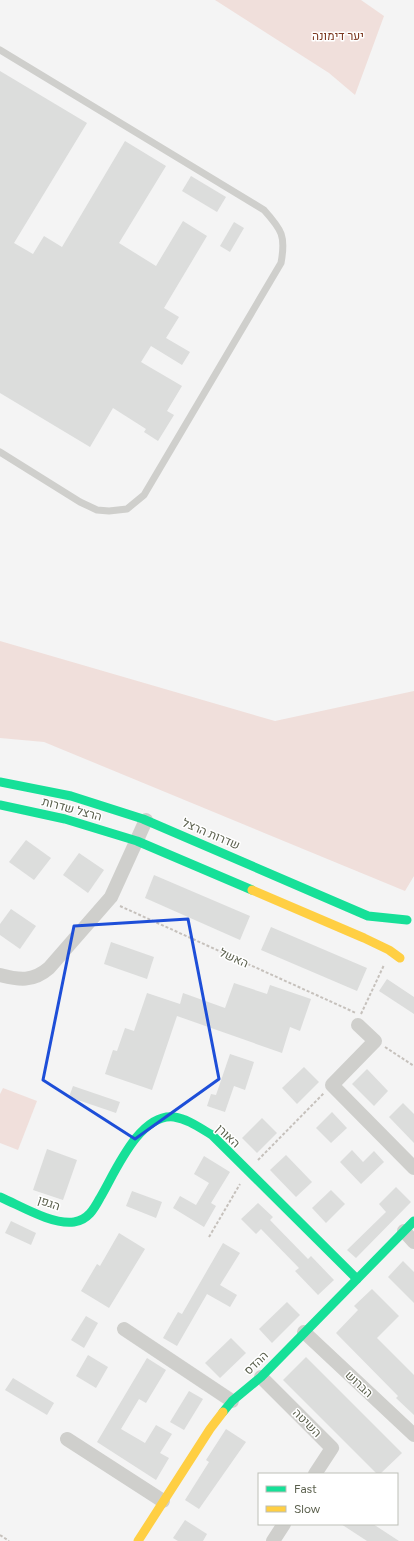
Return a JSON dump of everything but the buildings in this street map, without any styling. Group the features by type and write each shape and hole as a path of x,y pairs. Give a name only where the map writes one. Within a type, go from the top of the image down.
{"street":[{"name":"שדרות הרצל","path":"0,782 71,796 146,820 368,916 395,920 411,918"},
{"name":"הרצל שדרות","path":"0,805 65,819 137,841"},
{"path":"0,975 23,979 33,978 42,974 53,964 108,900 120,880 146,820"},
{"path":"137,841 364,938 392,948 403,960"},
{"path":"397,930 411,918"},
{"path":"0,968 25,974 42,974"},
{"path":"359,1020 375,1041 332,1085 414,1168"},
{"name":"האורן","path":"90,1215 136,1135 146,1123 158,1117 174,1116 194,1124 212,1135 357,1279"},
{"name":"הגפן","path":"0,1197 54,1220 75,1222 90,1215"},
{"name":"ההדס","path":"138,1541 210,1429 232,1401 261,1377 414,1221"},
{"path":"404,1231 414,1242"},
{"path":"124,1329 232,1401"},
{"name":"הברוש","path":"304,1332 414,1435"},
{"name":"השיטה","path":"261,1377 332,1448 316,1473"},
{"path":"67,1439 163,1501"},
{"path":"273,1541 283,1525"}],"lane":[{"path":"0,50 264,210 278,225 285,245 281,263 144,495 127,509 109,511 97,510 80,502 0,452"}],"path":[{"name":"האשל","path":"108,900 359,1020"},
{"path":"359,1020 392,948"},
{"path":"375,1041 414,1066"},
{"path":"209,1237 248,1171 332,1085"},
{"path":"0,1535 9,1541"}],"highlighted area":[{"path":"188,919 219,1079 135,1139 43,1080 74,926"}],"green space":[{"name":"יער דימונה","path":"215,0 361,0 384,16 355,95 329,73"},
{"path":"0,641 275,721 414,691 414,876 405,891 44,742 0,738"},
{"path":"3,1088 37,1101 18,1150 0,1143 0,1094"}],"traffic: fast":[{"path":"0,782 71,796 143,819 368,916 407,920"},
{"path":"0,805 65,819 137,841 252,890"},
{"path":"0,1197 46,1218 65,1222 79,1221 93,1210 121,1160 139,1134 150,1124 161,1118 179,1118 194,1124 212,1135 357,1279"},
{"path":"223,1412 232,1401 261,1377 414,1221"}],"traffic: slow":[{"path":"252,890 364,938 389,950 400,958"},
{"path":"138,1541 210,1429 223,1412"}]}
